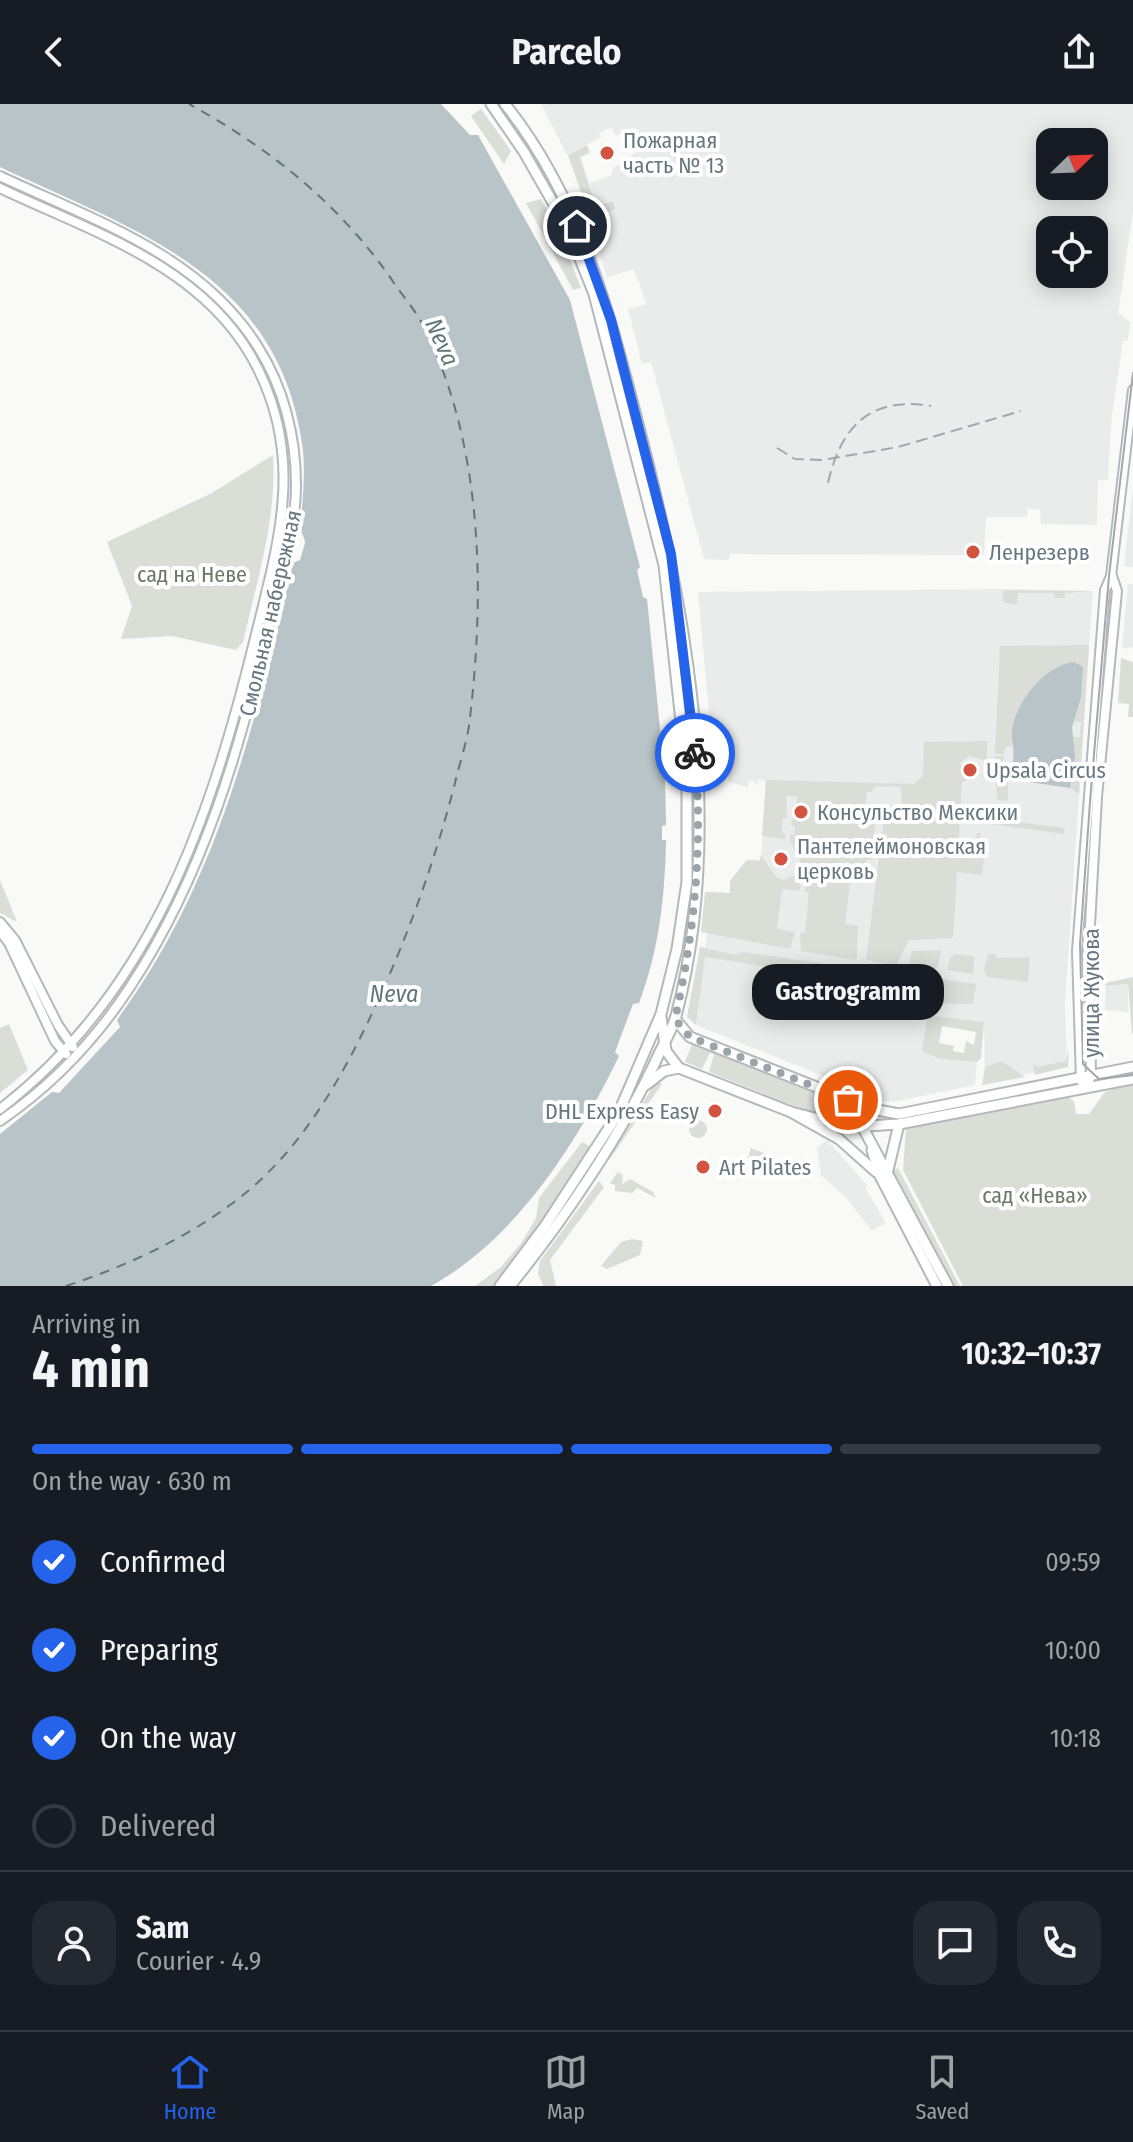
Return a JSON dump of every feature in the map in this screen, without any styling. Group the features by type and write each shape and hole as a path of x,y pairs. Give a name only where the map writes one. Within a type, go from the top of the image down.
{"main road":[{"path":"491,104 517,140 568,229 590,282 668,588 687,777 687,882 677,949 661,1014 618,1114 500,1286"},
{"path":"505,104 566,203 590,256 618,346 678,588 697,777 698,833 692,933 675,1019 644,1087 531,1260 510,1286"},
{"name":"Смольная набережная","path":"0,176 167,256 210,289 246,329 271,371 287,414 295,460 292,530 243,732 224,795 143,967 111,1014 75,1056 0,1121"},
{"name":"Смольная набережная","path":"0,188 161,265 204,297 237,335 261,375 277,417 285,461 281,527 218,779 200,826 148,936 121,980 63,1053 0,1109"},
{"name":"улица Жукова","path":"1083,1083 1077,951 1084,830 1105,590 1111,576 1133,390"},
{"name":"улица Жукова","path":"1091,1076 1089,944 1099,769 1117,591 1111,576"},
{"path":"0,922 15,940 58,1025 72,1043 75,1056 63,1053 0,931"},
{"path":"661,1014 664,1043 670,1059 679,1068 791,1112 836,1125 876,1127 899,1119 1083,1083 1133,1079"},
{"path":"675,1019 690,1037 899,1119"},
{"path":"639,1067 664,1043 690,1037"},
{"path":"1083,1083 1091,1076 1133,1067"},
{"path":"644,1087 664,1071 679,1068"},
{"path":"848,1100 872,1142 937,1286"},
{"path":"791,1112 839,1139 884,1173 948,1286"},
{"path":"884,1173 899,1119"},
{"path":"872,1142 876,1127"}],"shaded area":[{"path":"541,104 1133,104 1133,212 1118,313 1130,322 1128,340 1123,341 1111,423 1108,480 1098,480 1097,525 1041,524 1040,510 1027,508 1027,517 986,517 984,555 730,554 729,560 704,559 651,362 642,364 628,309 646,304 639,282 633,269 607,278 589,219 617,209 613,200 596,206 589,183 611,176 613,168 644,147 634,127 616,136 611,127 599,133 601,137 567,155"},
{"path":"1133,487 1133,567 1126,567 1124,565"},
{"path":"1128,584 1133,584 1133,647 1125,649 1122,646"},
{"path":"1093,591 1065,1002 1067,1066 985,1083 984,1022 930,1015 940,1059 977,1062 975,1085 893,1102 875,1099 872,1086 856,1089 696,1025 712,892 730,893 730,881 747,860 761,860 766,781 757,780 757,787 754,781 749,781 748,787 728,782 728,775 708,775 704,737 711,735 698,592"},
{"path":"1128,984 1128,1012 1105,1010 1106,986"},
{"path":"827,1140 867,1185 865,1187 886,1223 872,1231 846,1198 821,1175 817,1148"}],"green space":[{"path":"481,109 511,151 504,164 471,116"},
{"path":"587,145 590,153 580,157 596,206 613,201 616,209 590,218 568,155"},
{"path":"541,199 558,229 581,288 573,290 526,203"},
{"name":"сад на Неве","path":"273,455 269,526 243,642 236,650 172,636 121,639 132,606 107,542 212,493"},
{"path":"1003,590 1093,591 1065,593 1065,598 1055,598 1054,593 1018,593 1017,605 1003,602"},
{"path":"1089,645 1079,794 1070,788 1073,762 1071,737 1080,737 1081,722 1074,721 1081,698 1061,665 1041,681 1026,700 1016,721 1012,746 1005,747 1004,754 995,754 1000,646"},
{"path":"1121,658 1133,662 1133,717 1128,717 1129,704 1118,703"},
{"path":"987,741 987,761 969,756 960,763 966,781 962,782 958,854 975,856 977,833 980,833 979,856 984,857 982,875 957,872 953,938 909,940 896,966 866,960 885,810 902,811 901,787 874,786 872,792 867,792 865,804 874,808 872,818 876,819 871,860 866,860 864,874 851,873 845,924 858,926 857,957 855,960 801,951 800,933 805,933 809,893 805,892 807,876 790,840 790,835 794,835 795,827 791,826 798,797 786,795 787,818 783,818 781,833 786,834 785,839 762,836 766,780 914,784 923,776 924,742"},
{"path":"995,756 1004,756 1002,763 1008,767 1008,801 997,800"},
{"path":"991,819 1065,828 1064,834 991,824"},
{"path":"761,855 776,877 784,880 800,872 800,891 782,889 777,929 795,932 790,949 701,932 705,892 730,893 730,881 747,860 760,861"},
{"path":"0,880 17,922 0,913"},
{"path":"700,947 736,955 743,952 855,968 855,989 846,1009 798,989 801,972 705,957 696,1025 687,1017"},
{"path":"942,950 936,970 909,966 912,951"},
{"path":"955,954 974,956 973,974 947,970 950,958"},
{"path":"988,954 995,954 996,958 1030,957 1028,982 987,977 984,970"},
{"path":"867,971 923,977 924,991 865,1002"},
{"path":"1133,977 1132,1034 1128,984 1106,986 1105,983"},
{"path":"933,978 976,984 973,1004 930,1003"},
{"path":"928,1015 984,1022 981,1058 977,1062 940,1059 922,1051","holes":["942,1026 976,1032 974,1045 966,1041 964,1053 953,1051 954,1046 939,1043"]},
{"path":"9,1024 28,1070 0,1093 0,1028"},
{"path":"692,1044 841,1104 846,1114 839,1120 814,1114 709,1072 714,1054 710,1053 702,1069 685,1062"},
{"path":"1069,1050 1068,1067 1035,1075 1033,1063 1037,1067 1066,1061"},
{"path":"1002,1061 1025,1077 982,1085 985,1067"},
{"path":"657,1081 662,1084 609,1160 607,1156"},
{"name":"сад «Нева»","path":"1133,1082 1133,1286 963,1286 903,1170 906,1129 1068,1096 1074,1102 1076,1114 1089,1114 1105,1092"},
{"path":"698,1120 707,1129 698,1138 689,1129"},
{"path":"582,1142 591,1147 513,1264 493,1286 475,1286 501,1267 522,1242 536,1218 539,1198"},
{"path":"751,1148 774,1157 770,1167 748,1158"},
{"path":"898,1168 960,1286 954,1286 893,1171"},
{"path":"618,1172 623,1175 622,1184 630,1179 653,1192 656,1198 637,1188 632,1193 615,1191 615,1185 610,1183"},
{"path":"599,1181 604,1187 550,1260 556,1286 543,1286 538,1273 540,1261"},
{"path":"632,1239 643,1241 640,1255 607,1269 601,1266 621,1242"}],"water":[{"name":"Neva","path":"0,104 441,104 470,135 478,135 570,300 640,567 637,570 643,597 647,599 665,778 666,825 662,826 662,840 666,840 660,923 646,983 639,1003 633,1004 615,1052 619,1056 564,1154 542,1186 491,1242 431,1286 0,1286 0,1134 52,1092 59,1093 120,1027 117,1020 182,913 229,800 263,684 293,563 300,560 305,543 301,528 304,471 301,437 286,381 261,334 228,295 190,263 146,236 0,167"},
{"path":"1074,662 1083,667 1081,698 1072,727 1075,756 1070,788 1009,779 1013,757 1012,729 1026,696 1043,677"}],"ferry route":[{"path":"66,1286 138,1258 228,1207 271,1170 311,1122 359,1041 406,935 441,835 469,726 477,626 475,524 459,423 425,329 375,257 329,206 277,161 189,104"}],"tram line":[{"path":"1133,373 1109,576 1080,944 1083,1064 1099,1079 1133,1075"}],"railway":[{"path":"828,483 841,446 862,419 891,406 931,406"},
{"path":"777,448 795,459 822,460 898,447 1021,411"}],"way so far":[{"path":"695,753 697,883 691,940 675,1019 678,1026 690,1037 848,1100"}],"place":[{"name":"Пожарная часть № 13","path":"607,153"},
{"name":"Ленрезерв","path":"973,552"},
{"name":"Upsala Circus","path":"970,770"},
{"name":"Консульство Мексики","path":"801,812"},
{"name":"Пантелеймоновская церковь","path":"781,859"},
{"name":"Gastrogramm","path":"848,1100"},
{"name":"DHL Express Easy","path":"715,1111"},
{"name":"Art Pilates","path":"703,1167"}],"route":[{"path":"577,226 611,320 671,554 678,588 695,753"}]}
